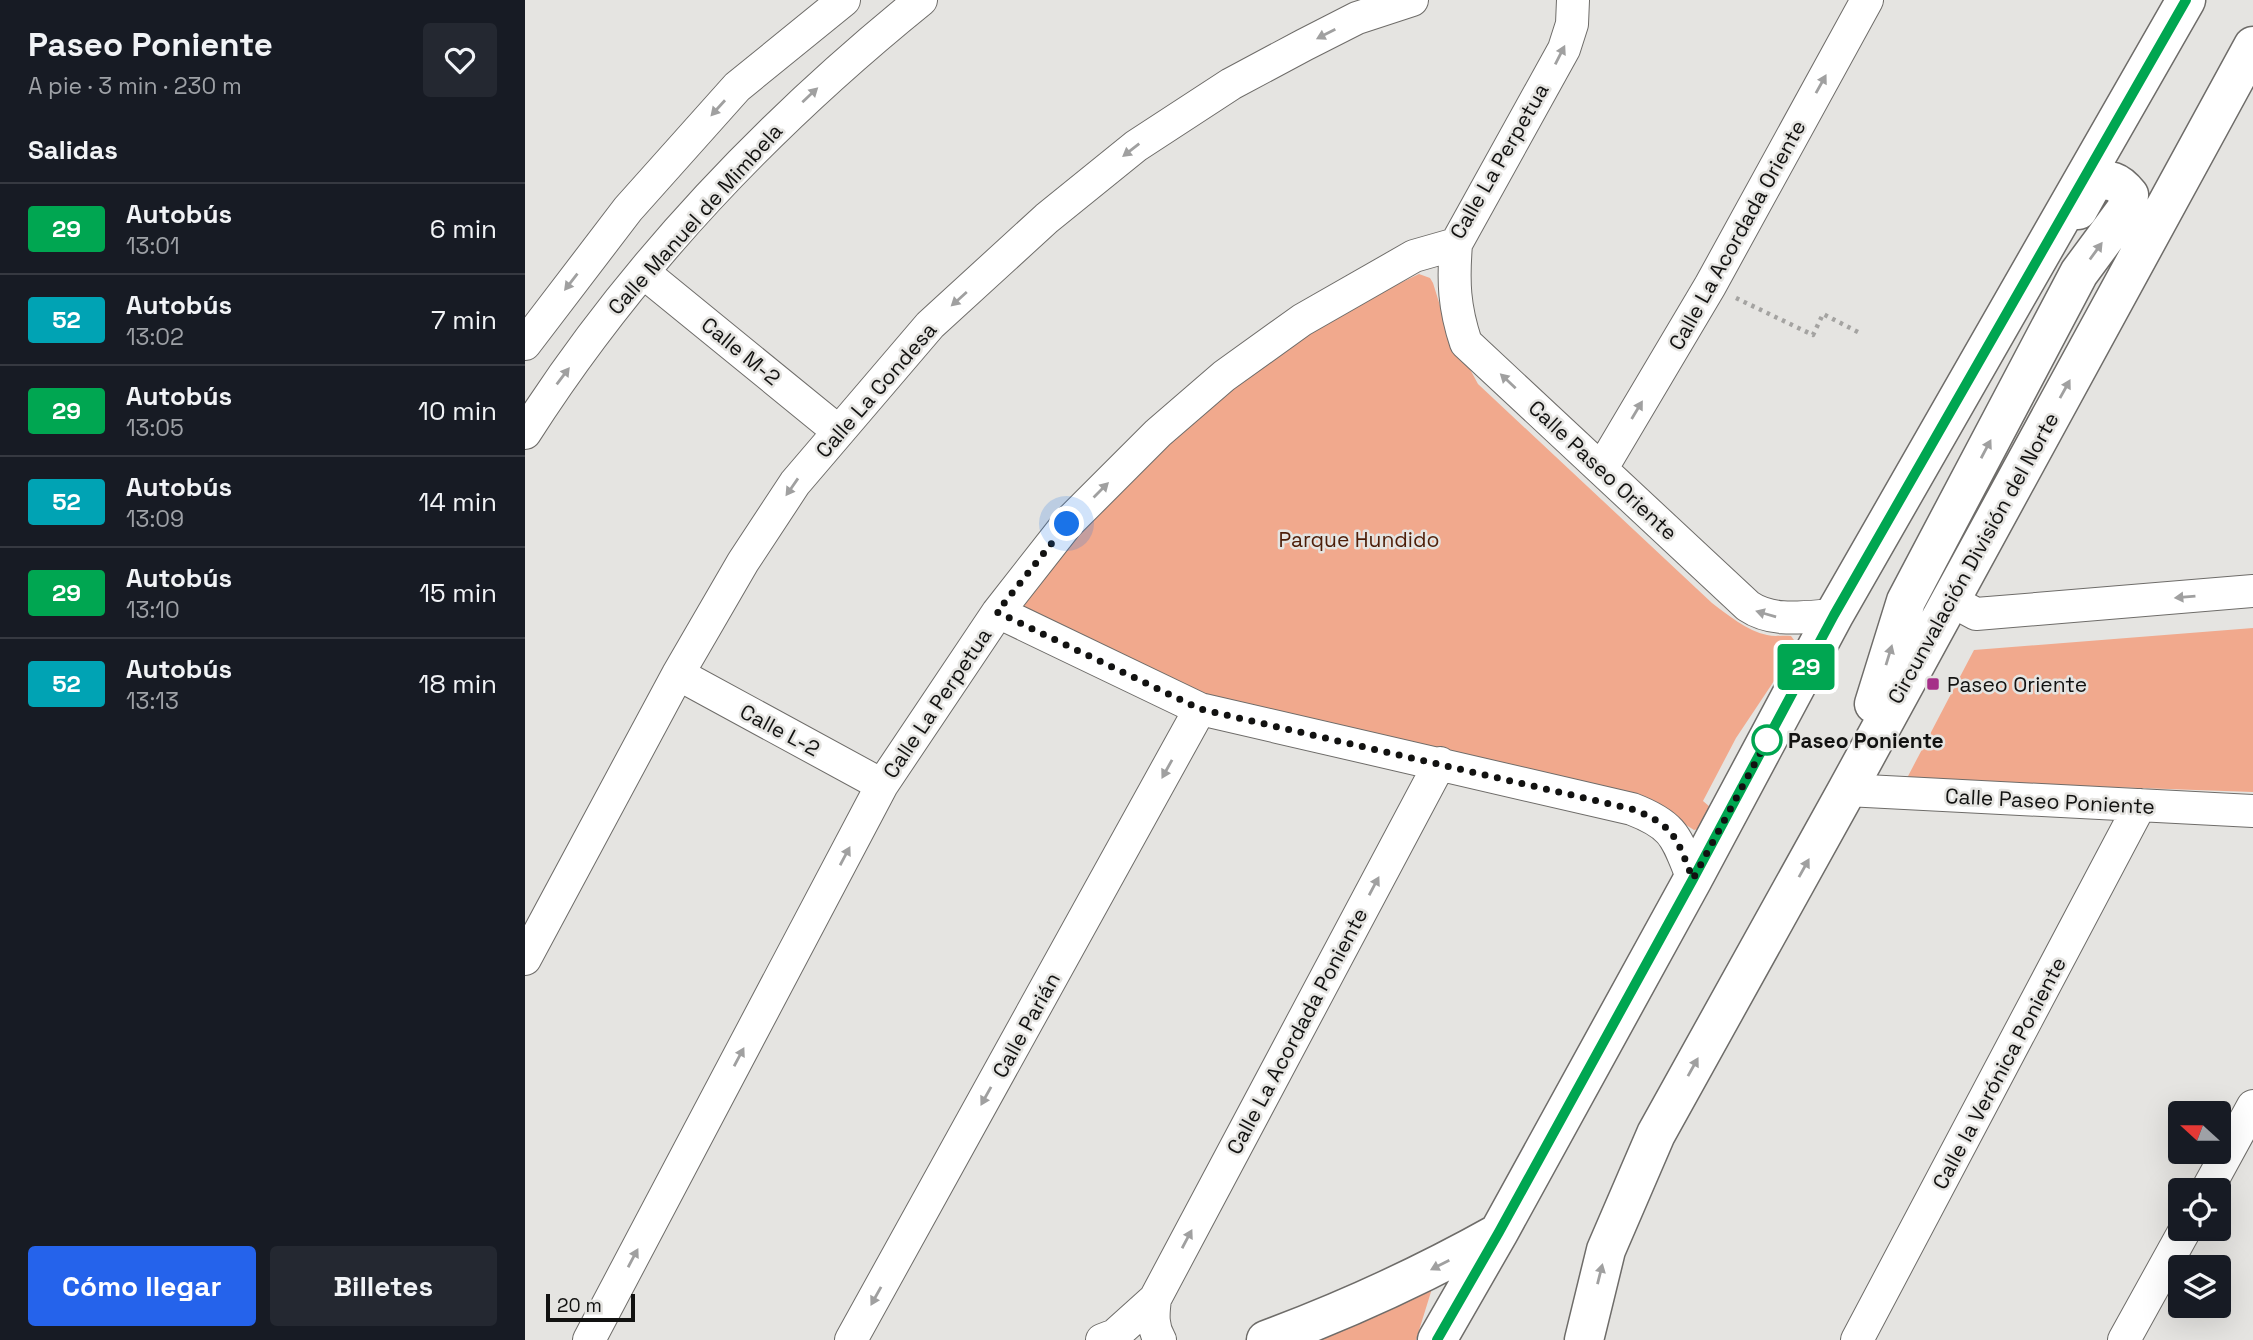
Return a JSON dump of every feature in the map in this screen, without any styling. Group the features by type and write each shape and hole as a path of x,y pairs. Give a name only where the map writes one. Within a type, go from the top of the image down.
{"main road":[{"path":"1437,1340 1693,879 1834,615 2186,0"},
{"name":"Circunvalación División del Norte","path":"1584,1340 1606,1250 1656,1134 2253,46"},
{"path":"1847,790 1906,601 2079,273 2127,208 2129,195 2120,183 2106,179 2093,183 2069,225 2050,235"},
{"path":"1266,1340 1358,1305 1399,1286 1499,1232"}],"street":[{"path":"525,344 628,209 737,86 844,0"},
{"name":"Calle Manuel de Mimbela","path":"525,433 561,379 643,272 748,154 829,78 921,0"},
{"name":"Calle La Condesa","path":"525,959 678,674 743,562 795,483 930,325 1047,218 1136,146 1353,9 1412,0"},
{"name":"Calle La Perpetua","path":"590,1340 883,785 997,612 1067,524 1158,433 1224,376 1302,320 1413,256 1456,244 1564,49 1572,24 1573,0"},
{"name":"Calle La Acordada Oriente","path":"1602,468 1710,286 1867,0"},
{"name":"Calle Paseo Oriente","path":"1456,244 1453,285 1456,314 1466,343 1760,615 1773,618 1834,615"},
{"name":"Calle M-2","path":"643,272 838,431"},
{"path":"1950,600 1976,614 2253,591"},
{"path":"997,612 1200,709 1440,763 1632,809 1657,818 1670,830 1678,843 1693,879"},
{"name":"Calle L-2","path":"678,674 883,785"},
{"name":"Calle Parián","path":"853,1339 1200,709"},
{"name":"Calle La Acordada Poniente","path":"1155,1299 1440,763"},
{"name":"Calle Paseo Poniente","path":"1847,790 2253,811"},
{"name":"Calle la Verónica Poniente","path":"1857,1340 2140,805"},
{"path":"2214,1178 2253,1106"},
{"path":"2125,1340 2179,1241"},
{"path":"1102,1340 1115,1335 1155,1299"},
{"path":"1155,1299 1153,1320 1160,1340"}],"path":[{"path":"1710,286 1813,335 1823,314 1858,332"}],"green space":[{"name":"Parque Hundido","path":"1419,274 1430,278 1433,283 1446,325 1478,384 1712,603 1752,630 1770,636 1791,636 1797,644 1736,738 1703,801 1710,807 1702,828 1694,830 1675,818 1192,696 1032,622 1018,601 1089,520 1185,429 1264,364 1334,315"},
{"path":"2253,628 2253,792 1906,780 1974,650"},
{"path":"1435,1279 1416,1340 1298,1340"}],"bus line":[{"name":"29","path":"1437,1340 1693,879 1834,615 2186,0"}],"place":[{"name":"Paseo Oriente","path":"1933,684"},
{"name":"Paseo Poniente","path":"1767,740"}],"route":[{"path":"1067,524 997,612 1200,709 1440,763 1632,809 1657,818 1670,830 1678,843 1693,879 1770,735 1767,740"}]}
